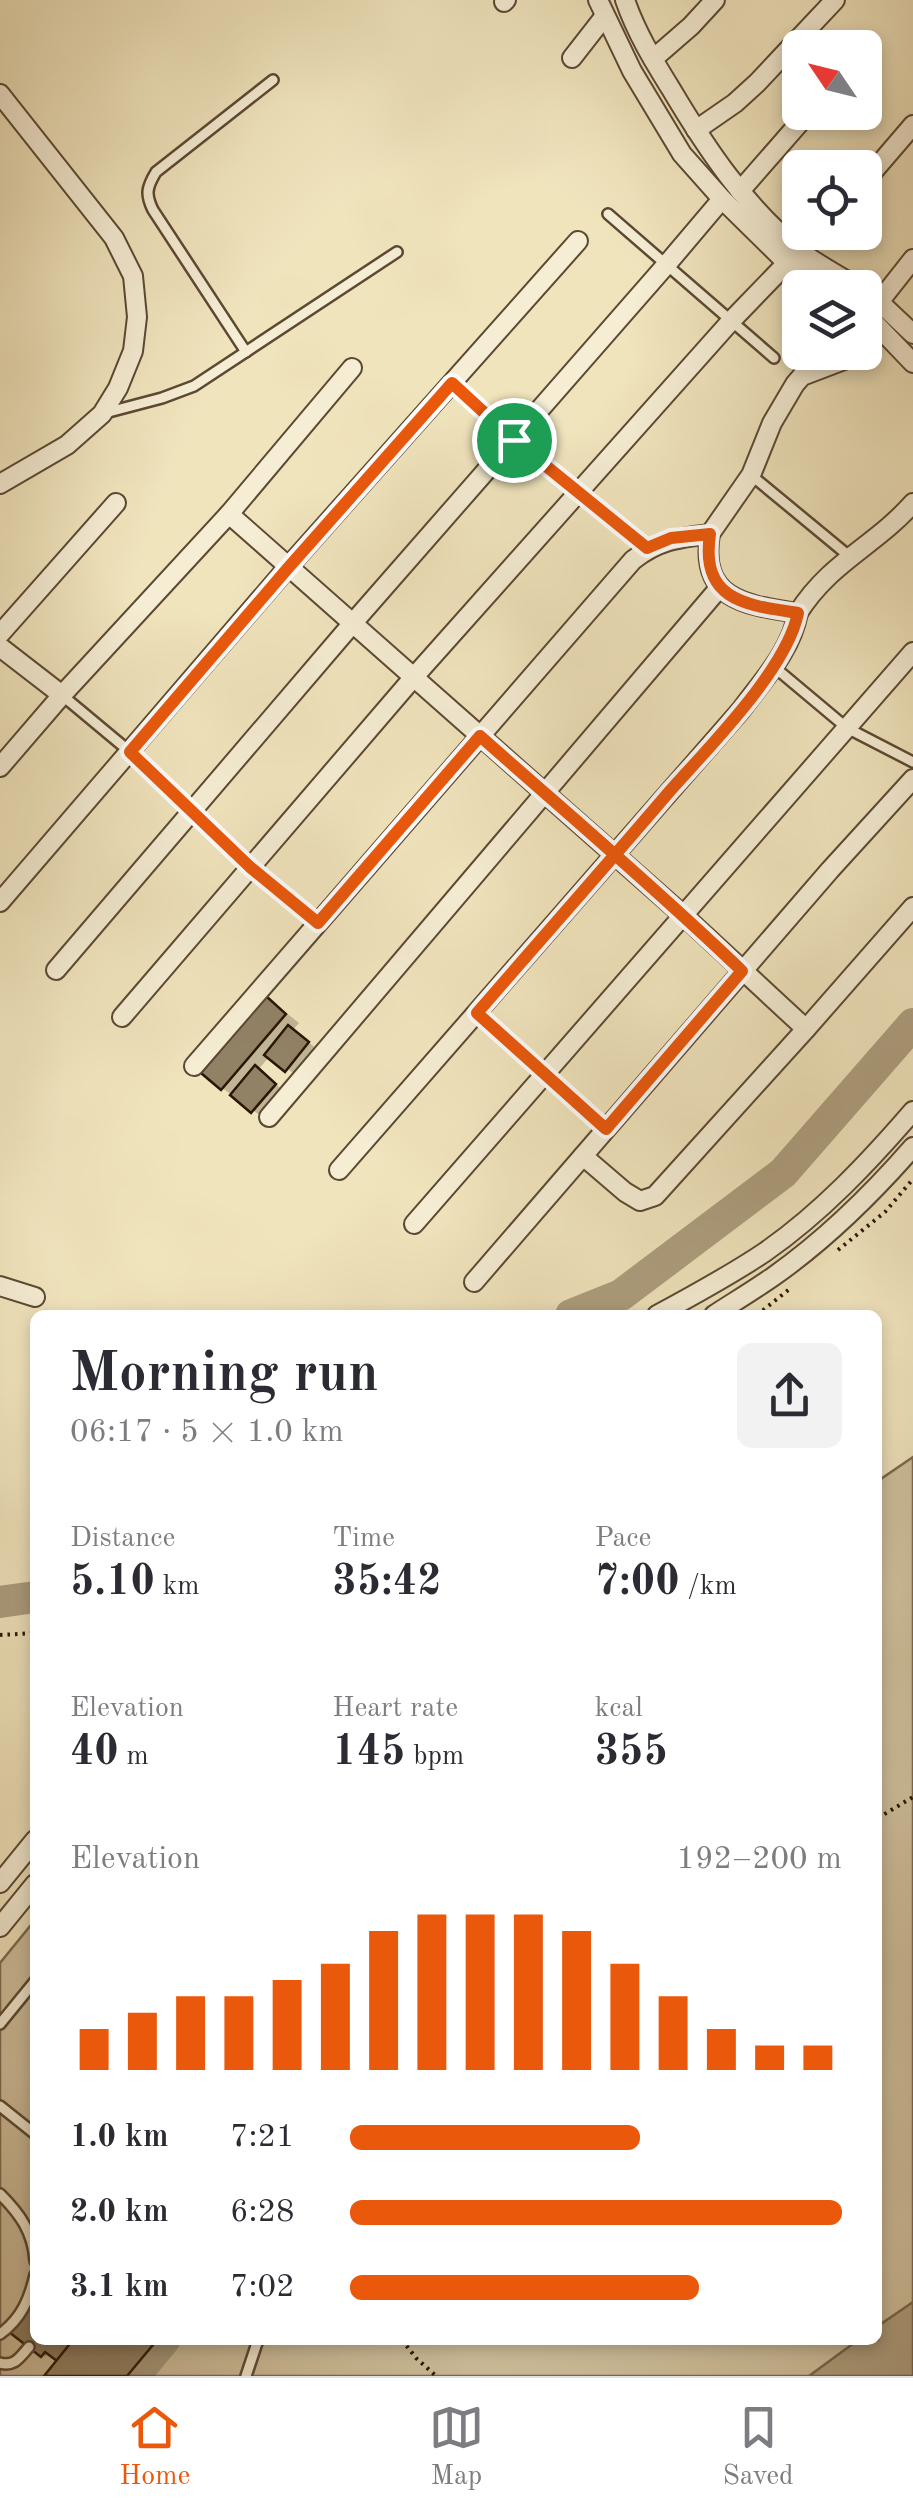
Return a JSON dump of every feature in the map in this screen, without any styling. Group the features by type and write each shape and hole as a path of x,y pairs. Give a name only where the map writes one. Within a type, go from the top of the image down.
{"street":[{"path":"625,0 641,38 719,165 807,270"},
{"path":"653,59 715,0"},
{"path":"696,130 757,83 835,0"},
{"path":"601,8 632,71 682,154 722,199 815,270"},
{"path":"572,58 601,8"},
{"path":"621,48 641,38"},
{"path":"0,94 114,238 134,276 137,317 133,351 102,414 67,445 0,484"},
{"path":"882,162 913,126"},
{"path":"740,190 793,130"},
{"path":"56,970 722,199"},
{"path":"0,902 288,568 578,241"},
{"path":"122,1017 413,678 732,321 800,250"},
{"path":"882,289 913,260"},
{"path":"882,314 904,334 913,363"},
{"path":"0,767 228,514 352,368"},
{"path":"798,613 741,602 720,586 707,564 710,534 751,475 784,401 802,376 818,370"},
{"path":"0,634 116,503"},
{"path":"338,1170 741,710 795,630 798,613 810,594 913,503"},
{"path":"228,514 684,916 806,1030"},
{"path":"194,1066 632,560 647,548 671,538 710,534"},
{"path":"269,1117 720,586"},
{"path":"0,647 62,695"},
{"path":"414,1224 913,652"},
{"path":"474,1282 913,779"},
{"path":"583,1156 640,1201 654,1196 913,907"},
{"path":"666,1310 729,1276 782,1239 842,1187 913,1111"},
{"path":"722,1310 776,1275 854,1210 913,1147"},
{"path":"0,1286 35,1298"},
{"path":"0,1883 30,1846"},
{"path":"0,1926 30,1890"}],"lane":[{"path":"246,352 153,210 147,198 148,186 156,172 272,80"},
{"path":"608,214 774,358"},
{"path":"102,414 194,386 397,252"},
{"path":"452,383 577,494 647,548"},
{"path":"751,475 849,556"},
{"path":"773,666 847,728 913,762"},
{"path":"62,695 130,752 250,867 318,923"},
{"path":"477,1013 606,1129"},
{"path":"0,2024 30,1987"},
{"path":"0,2106 30,2130"},
{"path":"0,2194 21,2216 30,2235"},
{"path":"0,2334 12,2326 30,2294"},
{"path":"246,2376 256,2345"},
{"path":"0,2363 17,2362 29,2347"}],"path":[{"path":"0,1635 30,1633"},
{"path":"882,1816 913,1798"},
{"path":"406,2345 436,2376"}],"shaded area":[{"path":"913,1457 913,2376 0,2376 0,1963 30,1926 30,2345 882,2345 882,1478"},
{"path":"913,2302 913,2376 809,2376 851,2345 882,2345 882,2323"}],"building":[{"path":"266,996 286,1014 221,1090 201,1073"},
{"path":"288,1025 309,1042 285,1072 264,1055"},
{"path":"255,1065 276,1084 251,1113 230,1095"},
{"path":"30,2306 30,2345 69,2345 57,2361 45,2352 41,2357 9,2332"},
{"path":"69,2345 153,2345 127,2376 44,2376"}],"waterway":[{"path":"584,1310 621,1295 783,1173 913,1024"},
{"path":"0,1602 30,1598"}],"route":[{"path":"514,440 452,383 130,752 250,867 318,923 480,736 615,855 684,916 742,971 606,1129 477,1013 615,855 741,710 781,655 795,630 798,613 753,606 732,597 707,564 710,534 671,538 647,548 514,440"}]}
